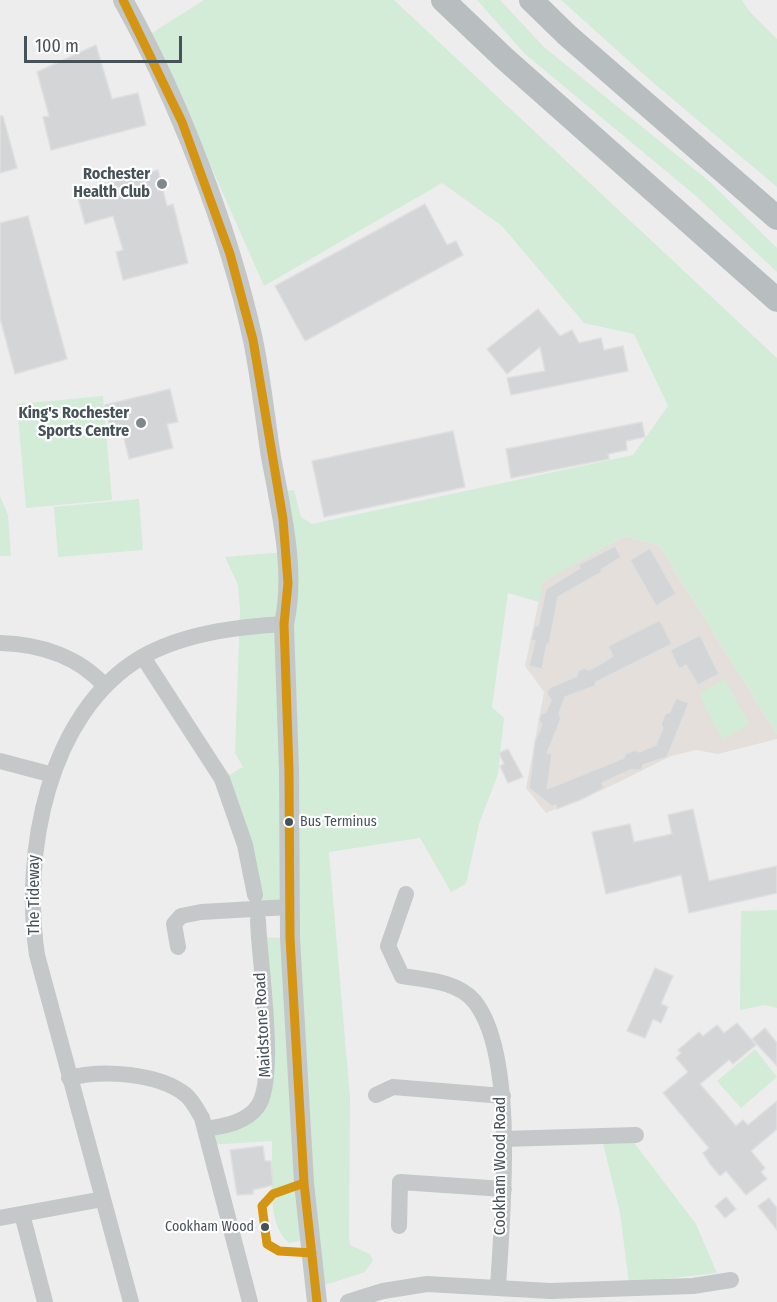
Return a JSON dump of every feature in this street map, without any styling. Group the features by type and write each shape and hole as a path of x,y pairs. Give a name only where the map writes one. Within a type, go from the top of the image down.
{"highway":[{"path":"442,0 504,58 777,300"},
{"path":"531,0 777,218"}],"main road":[{"name":"Maidstone Road","path":"123,0 163,76 190,143 225,245 253,340 289,573 288,603 284,624 289,771 289,907 304,1183 317,1302"}],"street":[{"name":"The Tideway","path":"131,1302 37,955 33,925 35,840 53,775 74,730 105,686 142,657 193,638 246,627 284,624"},
{"path":"0,643 34,646 61,655 86,668 105,686"},
{"path":"142,657 222,779 245,845 255,895"},
{"path":"0,761 53,775"},
{"name":"Cookham Wood Road","path":"406,894 388,946 402,976 453,985 473,1000 489,1025 503,1096 504,1189 498,1287"},
{"path":"178,947 174,924 181,916 201,912 289,907"},
{"name":"Maidstone Road","path":"205,1129 235,1123 247,1116 257,1106 265,1092 268,1077 258,920"},
{"path":"69,1078 109,1071 176,1088 188,1096 196,1107 205,1129 250,1302"},
{"path":"376,1095 393,1087 503,1096"},
{"path":"504,1139 636,1135"},
{"path":"399,1226 400,1182 504,1189"},
{"path":"0,1218 103,1199"},
{"path":"22,1214 45,1302"},
{"path":"348,1302 383,1291 427,1284 498,1287 592,1296 731,1280"}],"shaded area":[{"path":"624,536 659,545 777,734 777,739 718,754 696,750 671,756 615,784 546,813 526,788 544,692 525,666 543,581"}],"green space":[{"path":"204,0 394,0 777,358 777,734 659,545 624,536 544,581 539,602 508,593 492,707 504,718 498,774 479,824 466,884 451,892 420,838 329,852 350,1097 349,1238 350,1245 370,1254 373,1260 365,1272 322,1286 309,1239 289,1243 281,1234 276,1223 272,1196 272,1141 208,1145 205,1129 235,1123 265,1092 258,937 290,938 289,907 259,907 222,779 243,767 235,753 240,610 238,585 225,557 286,552 277,492 294,490 301,517 312,524 633,455 668,406 634,334 584,323 502,226 442,183 264,286 152,33"},
{"path":"477,0 500,0 544,47 710,182 777,248 777,272 696,196 525,54"},
{"path":"561,0 742,0 749,11 777,39 777,187 650,80"},
{"path":"103,396 112,500 26,508 17,404"},
{"path":"0,496 8,515 11,556 0,556"},
{"path":"139,499 143,550 58,557 54,507"},
{"path":"725,679 749,724 722,740 699,694"},
{"path":"777,910 777,1008 765,1005 740,1010 741,911"},
{"path":"755,1049 777,1077 741,1108 717,1081"},
{"path":"632,1140 696,1224 717,1273 629,1283 620,1213 603,1143"}],"building":[{"path":"96,45 112,99 138,93 146,125 51,150 43,117 49,116 37,72"},
{"path":"0,116 3,116 17,168 0,173"},
{"path":"158,170 167,206 173,204 188,263 123,280 116,252 123,250 113,216 85,224 76,191"},
{"path":"425,204 447,245 456,241 463,255 305,341 275,286"},
{"path":"28,216 67,359 15,374 0,318 0,223"},
{"path":"538,309 560,336 572,330 579,343 601,338 604,350 623,346 628,371 511,395 507,378 545,371 540,347 507,374 487,349"},
{"name":"King's Rochester Sports Centre","path":"170,389 178,422 167,424 173,448 129,459 123,434 112,437 105,405"},
{"path":"642,422 645,437 626,441 627,450 608,454 609,459 511,478 506,449"},
{"path":"453,431 465,487 324,517 312,461"},
{"path":"615,546 621,557 601,570 602,572 558,597 542,669 529,666 535,641 531,640 535,625 538,626 546,589 580,568 578,565"},
{"path":"650,548 676,594 656,606 630,560"},
{"path":"660,620 672,644 596,682 595,686 565,697 559,714 561,719 547,753 552,754 547,789 624,758 625,754 635,750 639,752 656,745 663,728 661,724 665,714 670,712 676,698 689,703 667,757 643,765 641,770 630,770 602,783 604,788 557,809 556,805 552,806 529,788 535,741 542,725 539,720 541,714 546,712 551,700 547,694 549,688 577,676 578,671 584,668 589,670 597,666 613,656 608,646"},
{"path":"700,635 719,674 698,685 686,665 679,669 670,650"},
{"path":"508,749 523,777 508,783 500,766 504,764 499,753"},
{"path":"693,809 709,881 777,866 777,893 689,913 681,875 606,894 592,832 630,824 634,842 672,834 668,815"},
{"path":"655,968 673,976 661,1004 668,1007 661,1023 653,1019 645,1038 627,1031"},
{"path":"737,1023 756,1045 733,1064 729,1060 700,1084 736,1126 743,1120 748,1125 777,1101 777,1129 751,1151 765,1168 761,1172 767,1179 746,1195 726,1171 720,1176 710,1164 703,1153 709,1148 663,1093 688,1072 676,1058 681,1053 678,1050 699,1032 703,1036 717,1025 724,1033"},
{"path":"765,1028 777,1043 777,1066 752,1039"},
{"path":"263,1146 265,1161 271,1161 273,1185 253,1190 253,1194 237,1195 230,1150"},
{"path":"726,1197 736,1209 725,1218 715,1206"},
{"path":"769,1198 777,1208 777,1230 758,1206"}],"transit line":[{"path":"123,0 182,122 230,254 253,340 283,519 288,583 284,624 289,771 290,938 304,1183 317,1302"},
{"path":"304,1183 273,1194 262,1206 267,1244 279,1251 312,1253"}],"place":[{"name":"Rochester Health Club","path":"162,184"},
{"name":"King's Rochester Sports Centre","path":"141,423"},
{"name":"Bus Terminus","path":"289,822"},
{"name":"Cookham Wood","path":"265,1227"}]}
